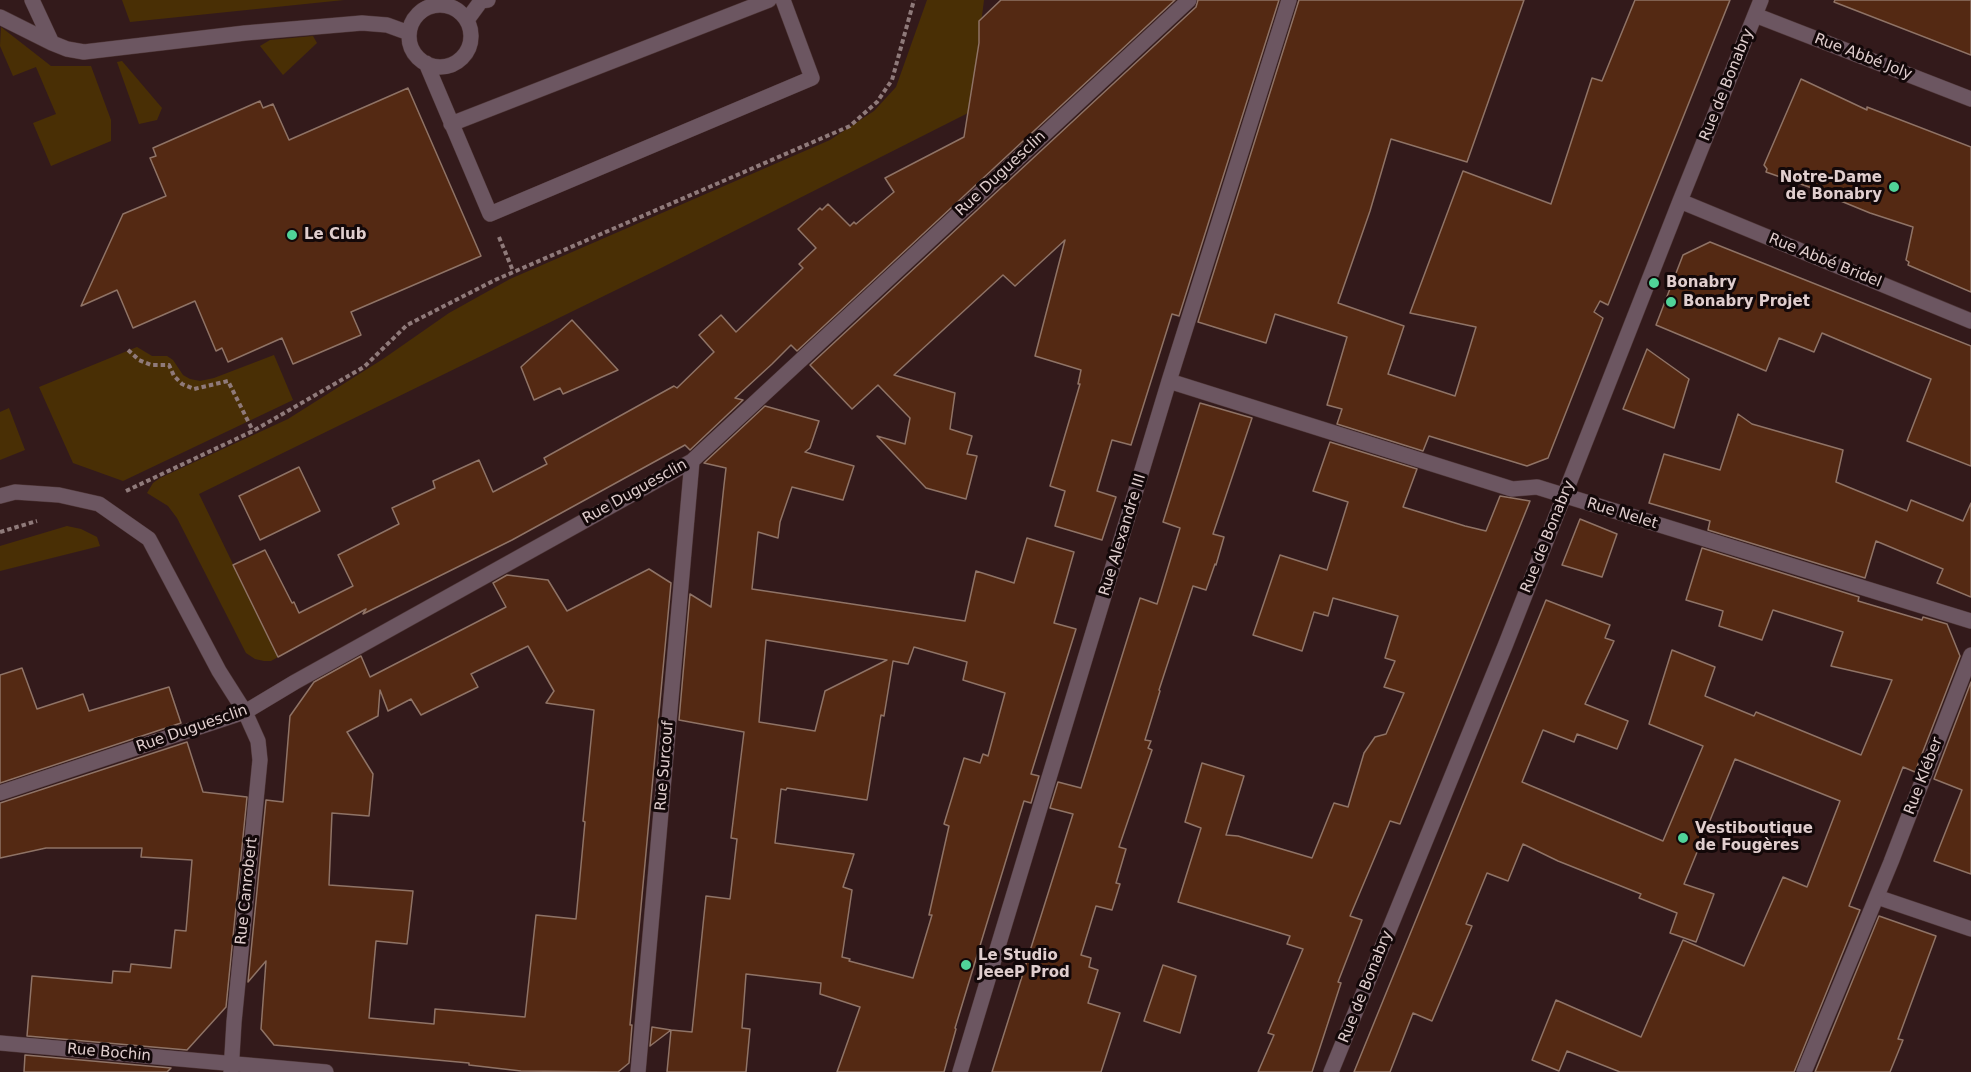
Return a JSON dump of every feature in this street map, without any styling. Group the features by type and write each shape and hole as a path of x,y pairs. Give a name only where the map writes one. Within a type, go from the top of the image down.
{"street":[{"path":"32,0 52,43"},
{"path":"467,20 481,1 488,0"},
{"path":"451,124 769,0"},
{"path":"426,63 490,214 812,78 783,0"},
{"name":"Rue Duguesclin","path":"0,793 245,712 305,676 692,461 1189,0"},
{"name":"Rue Alexandre III","path":"960,1072 1169,381 1288,0"},
{"name":"Rue de Bonabry","path":"1331,1072 1564,496 1761,0"},
{"path":"443,4 453,7 467,20 471,29 469,48 456,63 437,67 426,63 420,60 409,43 411,23 416,15 433,5 443,4"},
{"name":"Rue Abbé Joly","path":"1755,15 1971,99"},
{"path":"0,17 52,43 84,52 245,33 362,23 387,25 409,33"},
{"name":"Rue Abbé Bridel","path":"1680,201 1971,321"},
{"name":"Rue Nelet","path":"1169,381 1512,489 1537,487 1971,621"},
{"name":"Rue Surcouf","path":"638,1072 692,461"},
{"path":"0,496 15,492 59,495 99,504"},
{"name":"Rue Canrobert","path":"99,504 149,539 219,671 245,712 258,741 260,760 234,1022 232,1068"},
{"name":"Rue Kléber","path":"1804,1072 1877,897 1971,655"},
{"path":"1877,897 1971,929"},
{"name":"Rue Bochin","path":"0,1043 232,1068 326,1072"}],"path":[{"path":"99,504 253,431 364,367 407,325 513,272 850,126 877,102 892,80 914,0"},
{"path":"490,214 513,272"},
{"path":"128,350 139,360 152,364 169,365 174,376 182,384 194,389 228,381 253,431"}],"shaded area":[{"path":"122,0 344,0 130,22"},
{"path":"927,0 984,0 968,113 661,268 199,494 278,657 271,661 264,661 255,659 246,653 177,518 168,506 147,493 153,483 288,419 383,359 449,313 510,279 830,140 874,111 896,87"},
{"path":"1,27 51,66 91,66 111,120 111,141 51,166 33,123 56,114 36,67 13,76 0,46"},
{"path":"313,36 317,43 283,75 260,46 270,40"},
{"path":"122,61 162,108 157,120 139,124 117,62"},
{"path":"137,347 152,356 167,356 173,360 183,375 200,381 214,378 274,355 293,400 123,481 73,463 39,387"},
{"path":"9,408 25,450 0,460 0,412"},
{"path":"67,526 81,529 97,537 100,546 0,571 0,546"}],"building":[{"path":"1001,0 1175,0 797,351 791,345 735,398 743,400 690,450 685,445 512,540 363,614 366,609 278,657 233,565 265,550 299,613 353,586 338,555 399,524 392,508 435,488 433,481 479,460 493,492 547,464 544,458 674,386 677,388 714,352 699,335 721,315 736,332 803,268 799,264 816,248 798,229 820,208 822,210 828,204 850,226 854,222 856,224 894,192 885,178 964,137 979,43 979,21"},
{"path":"1198,0 1279,0 1179,316 1172,314 1131,445 1112,440 1097,491 1116,497 1102,540 1055,526 1065,491 1050,486 1080,384 1078,384 1081,370 1035,356 1065,240 1015,286 1003,275 894,375 955,393 950,429 972,436 967,454 977,456 966,499 926,488 877,436 905,444 910,418 878,385 852,409 810,365 1196,7"},
{"path":"1299,0 1524,0 1467,162 1391,139 1370,211 1338,303 1404,326 1388,374 1455,396 1476,327 1410,313 1463,171 1551,204 1592,78 1602,81 1635,0 1730,0 1608,305 1600,301 1594,312 1603,318 1548,458 1527,466 1429,436 1423,451 1337,424 1342,409 1327,405 1347,337 1275,314 1266,343 1198,322"},
{"path":"1835,0 1971,0 1971,55 1834,2"},
{"name":"Notre-Dame de Bonabry","path":"1801,79 1867,110 1867,107 1971,147 1971,292 1908,265 1909,262 1906,260 1913,227 1870,213 1831,197 1832,195 1766,172 1764,165"},
{"name":"Le Club","path":"408,88 481,256 351,312 361,335 293,364 282,338 228,362 222,348 216,351 195,301 133,328 117,290 81,306 123,214 166,196 150,158 156,156 153,148 260,101 263,108 273,104 289,140"},
{"path":"1710,242 1971,346 1971,466 1907,441 1931,379 1822,333 1814,352 1779,338 1766,371 1656,325 1683,255"},
{"path":"572,320 618,370 563,394 560,388 534,400 521,367"},
{"path":"1647,349 1689,379 1674,428 1623,409"},
{"path":"1200,403 1252,418 1213,534 1224,537 1216,565 1206,590 1193,586 1159,690 1145,740 1151,741 1148,748 1152,750 1119,847 1126,849 1116,883 1120,884 1112,910 1096,906 1081,955 1091,958 1089,967 1098,970 1088,1003 1120,1013 1101,1072 992,1072 1073,814 1050,808 1058,782 1081,788 1140,598 1157,604 1180,528 1163,522"},
{"path":"765,406 819,421 810,448 805,452 854,466 843,500 792,487 780,522 778,538 758,532 752,589 965,621 976,571 1014,583 1027,538 1074,552 1054,623 1076,629 1031,774 1039,776 1031,803 1024,801 955,1028 944,1072 837,1072 860,1007 820,994 821,983 746,974 742,1028 750,1029 746,1072 667,1072 671,1030 692,1032 706,896 730,899 737,839 731,838 744,732 679,720 690,594 711,607 726,468 704,463","holes":["766,640 887,660 825,691 815,731 759,722","914,647 967,662 963,680 1005,693 988,756 983,754 980,763 964,758 944,824 949,826 929,915 932,915 913,978 849,961 850,959 842,957 852,890 843,887 854,854 775,843 781,789 867,800 881,715 884,716 893,661 908,664"]},
{"path":"1738,414 1752,424 1843,450 1836,482 1907,511 1911,500 1963,521 1971,503 1971,597 1937,583 1943,569 1876,541 1865,578 1708,530 1710,521 1649,503 1664,454 1720,470"},
{"path":"1330,442 1417,469 1403,507 1465,526 1486,531 1500,496 1530,501 1400,824 1390,821 1350,916 1362,920 1338,982 1341,983 1312,1072 1258,1072 1274,1035 1268,1033 1303,949 1287,944 1290,936 1178,902 1201,828 1185,822 1202,763 1244,776 1226,835 1238,836 1312,858 1334,803 1348,807 1364,753 1375,737 1386,734 1404,693 1384,687 1395,661 1385,658 1398,616 1333,598 1328,616 1314,612 1302,651 1253,635 1280,555 1327,570 1348,502 1313,491"},
{"path":"299,467 320,511 260,540 239,496"},
{"path":"1580,519 1617,534 1602,577 1562,565"},
{"path":"1702,548 1859,597 1858,601 1922,620 1923,617 1947,624 1960,656 1915,772 1903,767 1849,906 1860,910 1794,1072 1620,1072 1567,1051 1559,1071 1532,1060 1556,1000 1641,1037 1683,940 1744,966 1783,877 1807,887 1840,801 1735,759 1684,884 1714,894 1696,942 1670,933 1677,913 1639,898 1641,894 1558,861 1523,844 1508,881 1487,873 1466,924 1472,926 1432,1021 1413,1013 1390,1072 1354,1072 1546,600 1610,625 1605,638 1614,641 1585,704 1628,721 1617,749 1577,734 1574,742 1543,730 1522,782 1663,841 1703,746 1649,724 1672,650 1715,667 1705,696 1754,716 1756,712 1861,755 1892,680 1831,666 1843,632 1773,610 1762,640 1719,626 1723,611 1686,600"},
{"path":"649,569 671,583 630,1025 632,1025 629,1063 618,1072 521,1071 469,1065 469,1063 274,1045 261,1029 266,961 248,982 266,800 283,802 290,716 314,682 361,656 370,677 506,607 493,583 507,575 548,580 567,611","holes":["528,646 554,691 546,703 594,710 583,821 585,822 576,919 536,915 525,1017 435,1009 434,1024 369,1018 376,941 407,944 413,891 329,885 332,813 369,816 373,774 347,732 378,716 380,690 388,711 411,699 421,715 478,687 471,674"]},
{"path":"22,668 37,709 83,694 89,711 169,687 181,723 0,783 0,675"},
{"path":"1971,682 1971,874 1934,861 1962,790 1934,779"},
{"path":"187,742 203,792 247,797 226,1007 187,1050 27,1036 32,976 112,983 113,971 130,972 131,964 171,968 175,930 186,931 192,860 141,857 142,848 46,848 0,858 0,803"},
{"path":"1879,916 1936,936 1898,1039 1903,1040 1890,1072 1815,1072"},
{"path":"1163,965 1196,976 1180,1033 1144,1021"},
{"path":"652,1027 671,1030 650,1046"},
{"path":"25,1055 171,1068 167,1072 24,1072"}],"place":[{"name":"Notre-Dame de Bonabry","path":"1894,187"},
{"name":"Le Club","path":"292,235"},
{"name":"Bonabry","path":"1654,283"},
{"name":"Bonabry Projet","path":"1671,302"},
{"name":"Vestiboutique de Fougères","path":"1683,838"},
{"name":"Le Studio JeeeP Prod","path":"966,965"}]}
